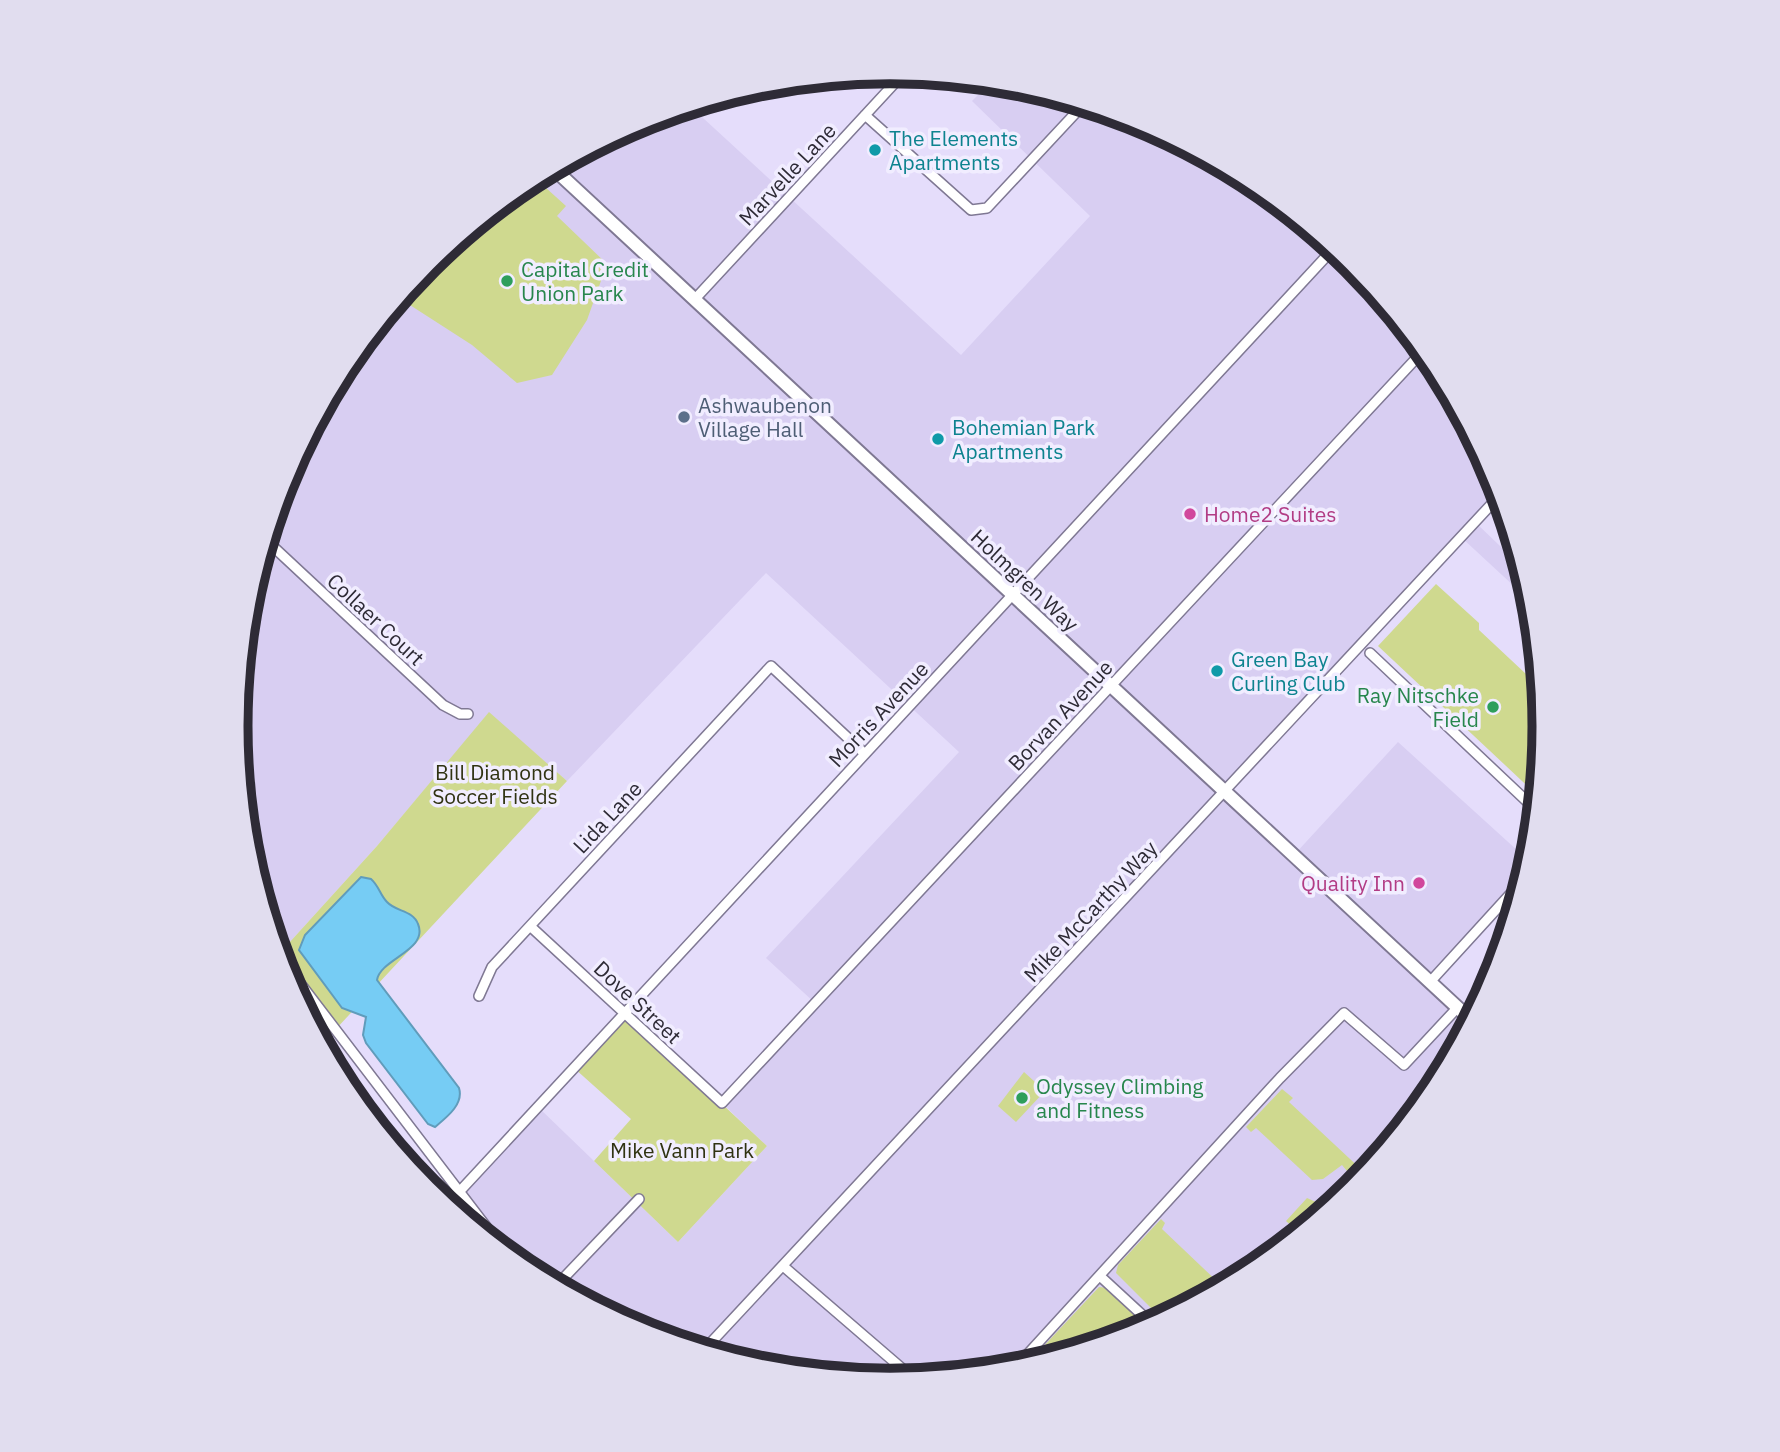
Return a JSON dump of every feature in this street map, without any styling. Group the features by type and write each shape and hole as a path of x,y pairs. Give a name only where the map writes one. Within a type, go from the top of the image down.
{"street":[{"name":"Marvelle Lane","path":"695,299 894,84"},
{"path":"866,115 971,210 987,208 1076,112"},
{"name":"Holmgren Way","path":"561,175 1464,1013"},
{"name":"Morris Avenue","path":"454,1197 1327,256"},
{"name":"Borvan Avenue","path":"722,1103 1416,358"},
{"name":"Mike McCarthy Way","path":"711,1342 1492,504"},
{"name":"Collaer Court","path":"274,547 443,705 460,714 468,714"},
{"path":"1370,653 1528,802"},
{"name":"Lida Lane","path":"478,996 492,967 771,666 865,754"},
{"path":"1430,982 1509,895"},
{"name":"Dove Street","path":"530,926 722,1103"},
{"path":"305,990 481,1220"},
{"path":"1028,1353 1101,1277 1280,1078 1345,1013 1404,1065 1458,1007"},
{"path":"563,1278 639,1199"},
{"path":"783,1266 900,1368"},
{"path":"1101,1277 1143,1316"}],"shaded area":[{"path":"983,90 1056,106 1136,133 1211,170 1247,192 1313,243 1373,303 1424,369 1466,442 1492,504 1476,523 1508,554 1517,589 1462,538 1225,791 1294,855 1398,742 1520,852 1509,895 1430,981 1464,1013 1424,1083 1373,1149 1344,1180 1313,1209 1247,1260 1174,1302 1136,1319 1096,1334 1015,1356 932,1367 848,1367 806,1363 765,1356 684,1334 606,1302 533,1260 499,1235 481,1220 459,1192 538,1107 678,1242 767,1146 722,1103 815,1003 766,958 959,752 766,573 567,781 489,713 377,846 287,945 270,892 253,810 248,726 253,642 270,560 297,480 334,405 381,335 436,272 499,217 569,170 644,133 698,114 961,355 1090,216 972,101"}],"green space":[{"name":"Capital Credit Union Park","path":"543,186 566,206 557,216 607,264 587,320 552,375 517,383 472,345 407,303 467,243"},
{"name":"Ray Nitschke Field","path":"1436,584 1479,623 1479,630 1530,678 1532,726 1529,788 1378,646"},
{"name":"Bill Diamond Soccer Fields","path":"489,712 567,781 335,1030 304,988 287,945 377,846"},
{"name":"Mike Vann Park","path":"625,1013 767,1146 678,1242 594,1161 631,1119 574,1068"},
{"name":"Odyssey Climbing and Fitness","path":"1024,1072 1045,1091 1016,1122 998,1106"},
{"path":"1282,1089 1293,1098 1289,1102 1357,1166 1350,1174 1342,1165 1323,1179 1312,1180 1256,1128 1251,1132 1246,1127"},
{"path":"1307,1198 1319,1204 1292,1226 1286,1221"},
{"path":"1161,1219 1165,1223 1162,1229 1215,1279 1154,1311 1116,1273 1118,1265"},
{"path":"1099,1287 1108,1288 1140,1317 1096,1334 1040,1350"}],"water":[{"path":"361,877 371,879 387,902 412,916 418,924 420,933 417,941 386,966 377,980 459,1088 457,1105 435,1127 428,1124 366,1043 363,1035 366,1017 342,1008 299,950 305,935"}],"place":[{"name":"The Elements Apartments","path":"875,150"},
{"name":"Capital Credit Union Park","path":"507,281"},
{"name":"Ashwaubenon Village Hall","path":"684,417"},
{"name":"Bohemian Park Apartments","path":"938,439"},
{"name":"Home2 Suites","path":"1190,514"},
{"name":"Green Bay Curling Club","path":"1217,671"},
{"name":"Ray Nitschke Field","path":"1493,707"},
{"name":"Quality Inn","path":"1419,883"},
{"name":"Odyssey Climbing and Fitness","path":"1022,1098"}]}
